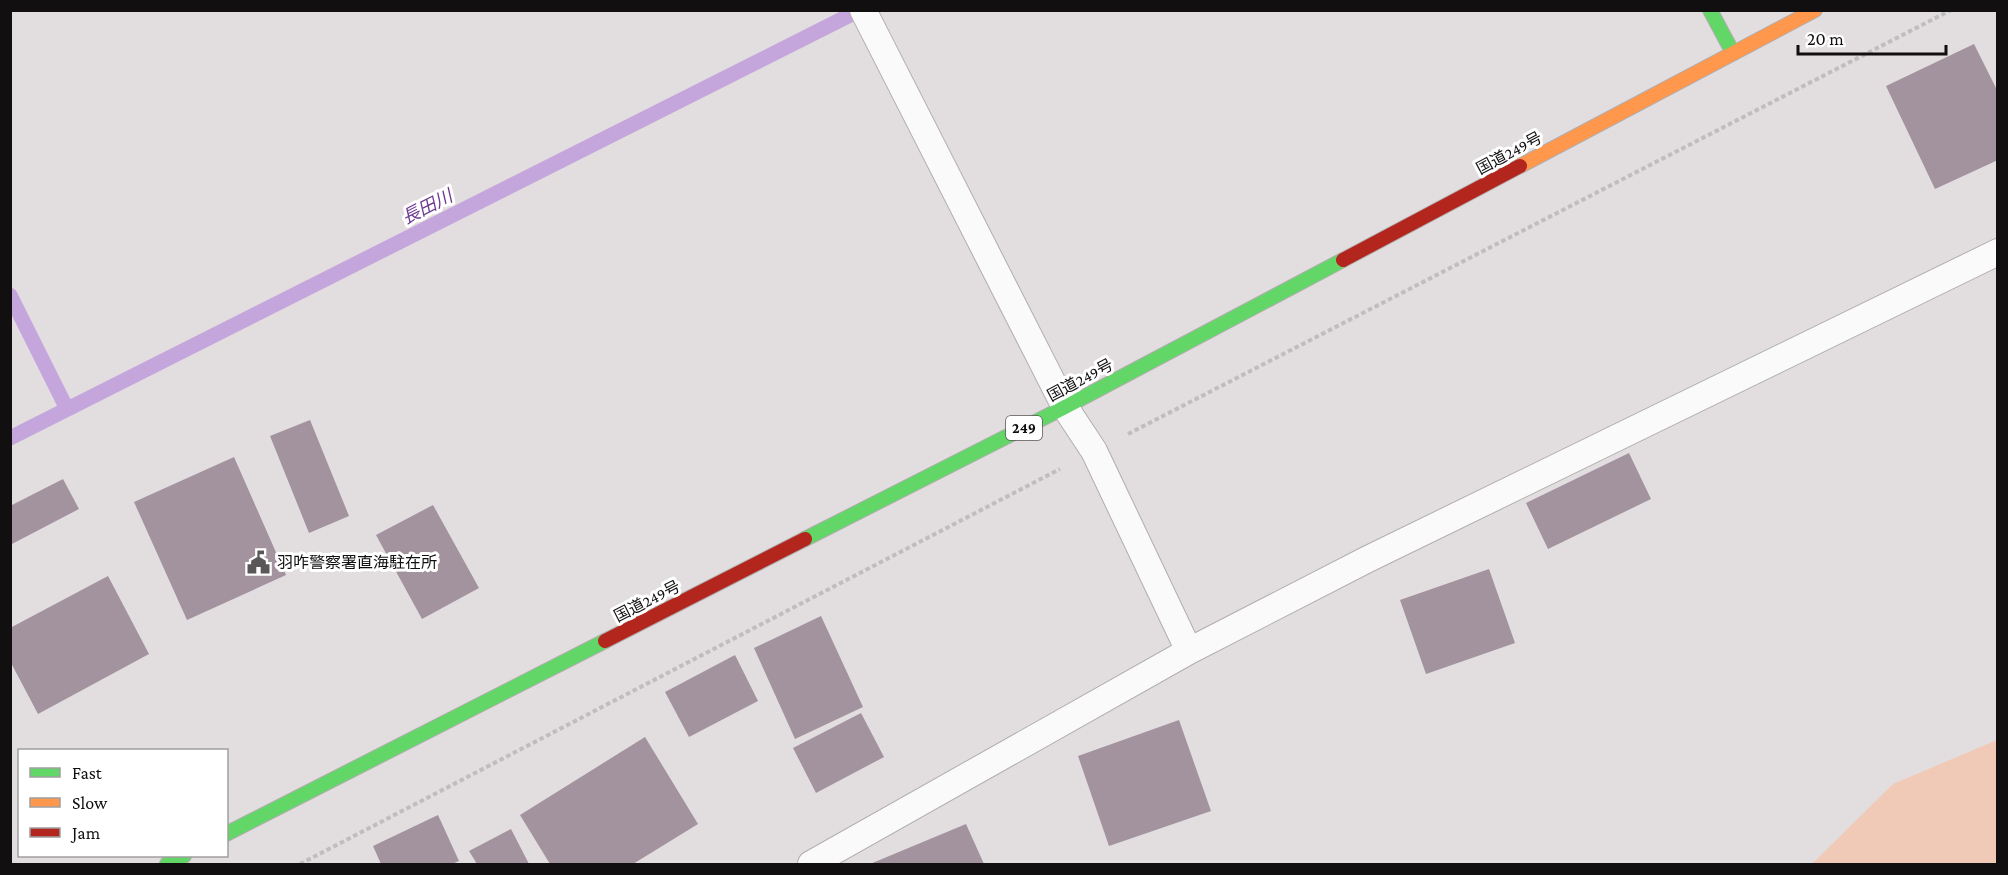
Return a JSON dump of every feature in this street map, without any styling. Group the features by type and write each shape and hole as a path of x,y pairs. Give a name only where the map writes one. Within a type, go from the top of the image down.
{"main road":[{"path":"1710,10 1733,53"},
{"name":"国道249号","path":"228,833 1065,407 1815,10"}],"lane":[{"path":"862,10 1065,407 1094,451 1189,651"},
{"path":"811,864 1189,651 1368,559 1998,252"}],"shaded area":[{"path":"1997,740 1997,864 1812,864 1893,784"}],"building":[{"path":"1974,44 1998,92 1998,160 1935,189 1886,86"},
{"path":"310,420 349,516 309,533 270,436"},
{"path":"1629,453 1651,499 1548,549 1526,503"},
{"path":"234,457 286,575 187,620 134,502"},
{"path":"63,479 79,509 10,545 10,506"},
{"path":"433,505 479,588 422,619 376,535"},
{"path":"1489,569 1515,643 1426,674 1400,600"},
{"path":"108,576 149,654 38,714 10,661 10,628"},
{"path":"821,616 863,707 795,739 754,648"},
{"path":"735,655 758,701 689,737 665,692"},
{"path":"861,713 884,757 816,793 793,748"},
{"path":"1179,720 1211,811 1109,846 1078,756"},
{"path":"645,737 698,824 633,864 550,864 520,815"},
{"path":"438,815 459,861 452,864 381,864 373,846"},
{"path":"966,824 984,864 870,864"},
{"path":"511,829 529,864 477,864 469,851"}],"waterway":[{"name":"長田川","path":"10,438 860,10"},
{"path":"10,295 67,409"}],"traffic: fast":[{"path":"1710,10 1733,53"},
{"path":"805,539 1065,407 1343,260"},
{"path":"228,833 605,641"},
{"path":"167,864 182,857"}],"traffic: slow":[{"path":"1520,166 1815,10"}],"traffic: jam":[{"path":"1343,260 1520,166"},
{"path":"605,641 805,539"}],"place":[{"name":"羽咋警察署直海駐在所","path":"259,562"}]}
